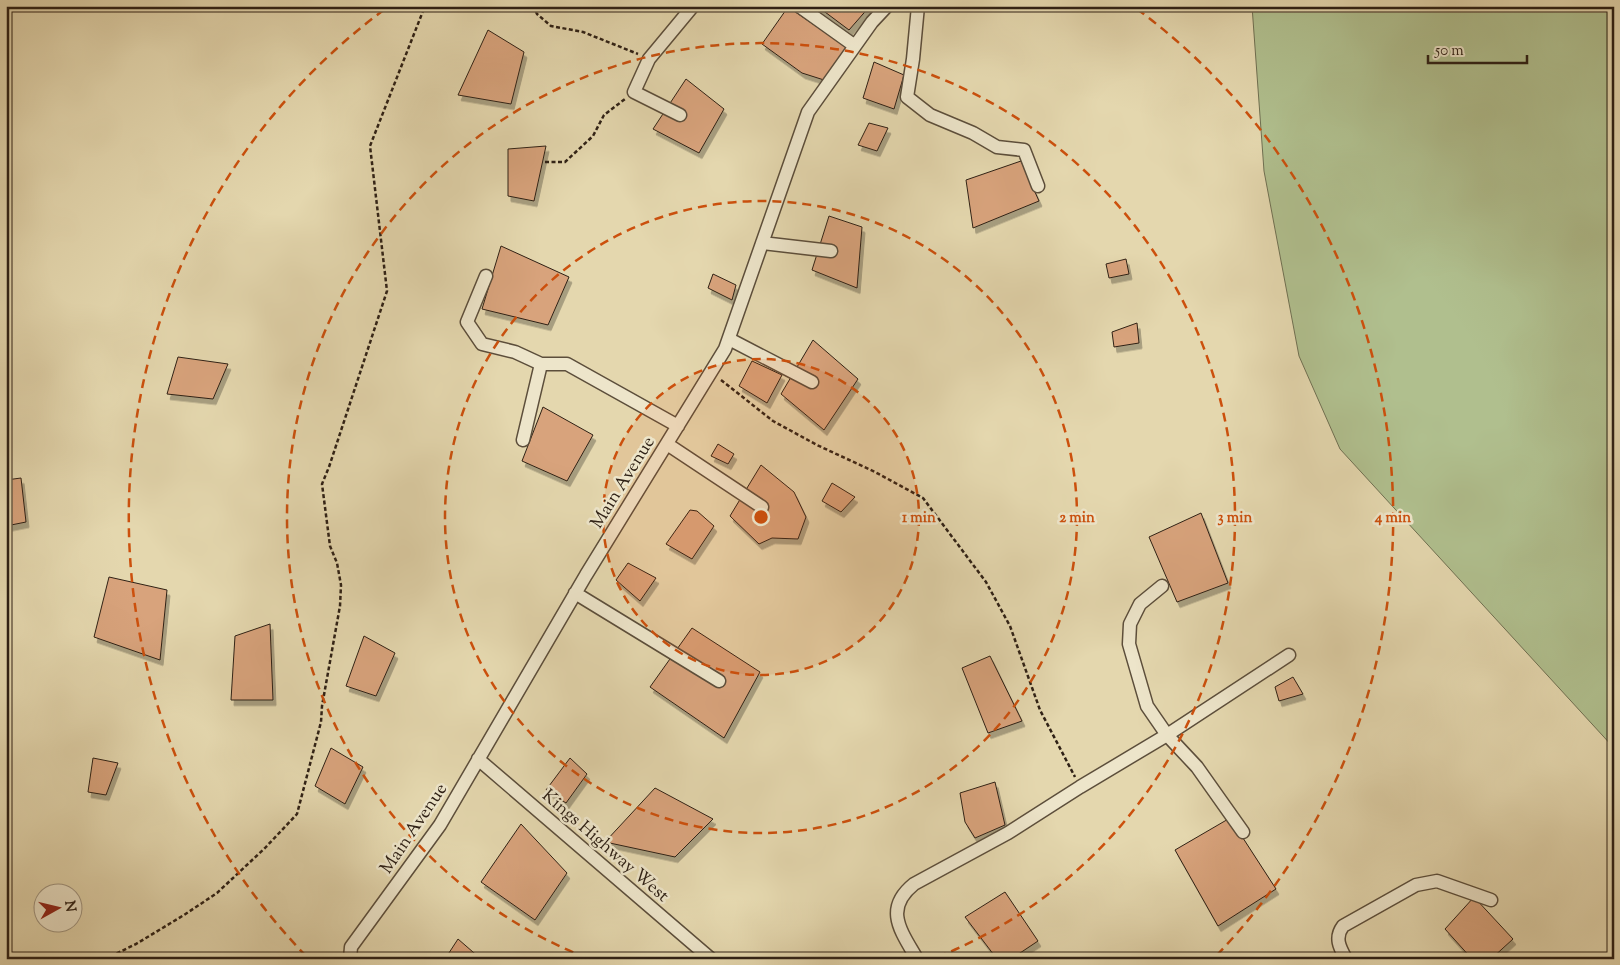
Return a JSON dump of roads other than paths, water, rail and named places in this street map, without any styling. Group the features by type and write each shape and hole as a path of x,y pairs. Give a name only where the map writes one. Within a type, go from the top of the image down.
{"street":[{"path":"680,115 634,92 648,59 692,6"},
{"path":"799,6 855,46"},
{"name":"Main Avenue","path":"350,959 351,947 440,825 576,593 725,349 808,112 872,22 887,6"},
{"path":"918,6 907,97 930,115 973,133 997,147 1024,150 1038,186"},
{"path":"762,243 831,251"},
{"path":"486,276 467,322 482,344 515,352 541,364 567,364 678,426"},
{"path":"729,339 812,382"},
{"path":"523,440 541,364"},
{"path":"666,444 762,507"},
{"path":"1162,586 1140,604 1130,624 1129,644 1147,706 1167,735 1197,767 1243,832"},
{"path":"576,593 720,681"},
{"path":"917,959 901,930 897,917 897,904 903,893 914,884 1008,833 1167,735 1288,655"},
{"name":"Kings Highway West","path":"478,758 711,959"},
{"path":"1346,959 1338,943 1339,932 1343,926 1416,886 1436,882 1491,900"}]}
